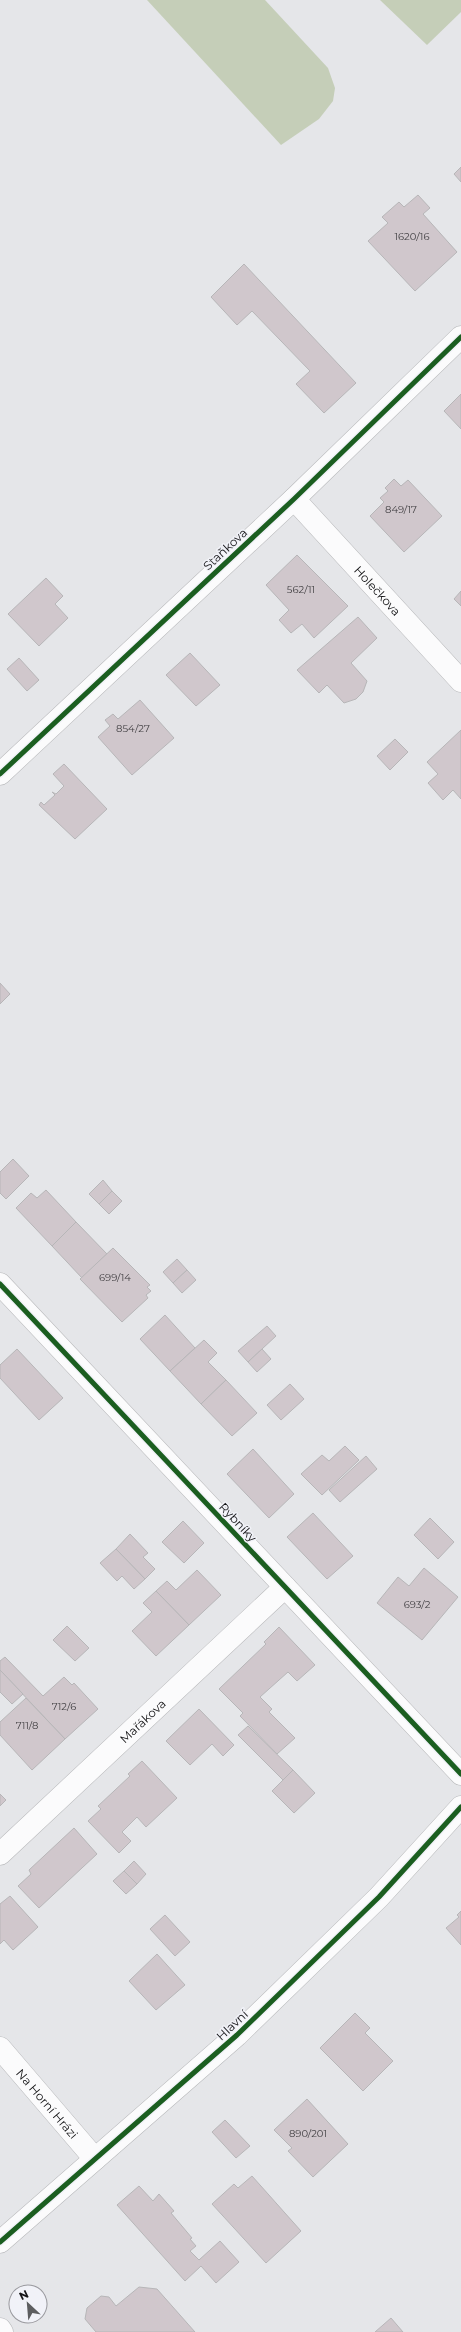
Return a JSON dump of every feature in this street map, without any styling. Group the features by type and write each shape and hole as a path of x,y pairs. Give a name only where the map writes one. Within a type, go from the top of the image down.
{"street":[{"name":"Staňkova","path":"0,774 294,499 461,337"},
{"name":"Holečkova","path":"294,499 461,682"},
{"name":"Rybníky","path":"0,1284 461,1774"},
{"name":"Mařákova","path":"0,1854 286,1587"},
{"name":"Hlavní","path":"0,2242 237,2035 379,1897 461,1807"},
{"name":"Na Horní Hrázi","path":"0,2048 95,2159"}],"green space":[{"path":"147,0 265,0 328,68 335,88 333,101 319,119 281,145"},
{"path":"380,0 461,0 461,12 427,45"}],"building":[{"path":"461,167 461,182 454,174"},
{"path":"418,195 430,208 423,214 457,252 415,291 368,241 388,223 382,217 399,202 404,207"},
{"path":"244,264 356,383 324,413 296,384 310,371 252,311 237,325 211,297"},
{"path":"461,394 461,429 444,411"},
{"path":"394,479 401,486 408,480 442,516 404,552 370,516 384,502 380,498 388,491 385,488"},
{"path":"297,555 348,606 314,638 302,624 291,633 279,620 289,610 266,585"},
{"path":"46,578 63,596 55,604 68,618 39,646 8,614"},
{"path":"461,591 461,606 454,599"},
{"path":"358,617 377,638 351,663 367,681 363,692 356,699 344,703 327,685 319,693 297,670"},
{"path":"190,653 220,685 196,706 166,675"},
{"path":"19,658 39,680 27,691 7,669"},
{"path":"140,700 174,738 132,775 98,737 110,726 105,720 113,714 118,719"},
{"path":"461,730 461,799 453,790 443,800 428,783 438,774 427,762"},
{"path":"395,739 408,752 390,770 377,756"},
{"path":"64,764 107,809 75,839 39,805 41,802 44,805 55,795 52,792 56,794 64,786 53,774"},
{"path":"0,983 10,994 0,1004"},
{"path":"13,1159 29,1176 6,1199 0,1193 0,1172"},
{"path":"103,1180 112,1191 99,1204 89,1194"},
{"path":"46,1190 76,1222 52,1246 16,1208 31,1193 37,1198"},
{"path":"112,1191 122,1201 109,1214 99,1204"},
{"path":"76,1222 107,1254 82,1278 52,1246"},
{"path":"113,1248 150,1285 147,1287 151,1291 146,1295 148,1298 122,1322 80,1279"},
{"path":"177,1259 187,1270 173,1283 163,1272"},
{"path":"187,1270 196,1280 182,1293 173,1283"},
{"path":"165,1315 195,1348 170,1371 140,1339"},
{"path":"267,1326 276,1336 248,1362 238,1351"},
{"path":"204,1340 217,1353 208,1362 226,1380 201,1404 170,1371"},
{"path":"17,1349 63,1398 39,1420 0,1378 0,1365"},
{"path":"262,1349 271,1359 257,1372 248,1362"},
{"path":"226,1380 257,1413 232,1436 201,1404"},
{"path":"290,1384 304,1399 281,1420 267,1405"},
{"path":"345,1446 359,1460 322,1495 301,1474 322,1455 329,1461"},
{"path":"253,1449 294,1494 269,1518 227,1474"},
{"path":"366,1456 377,1469 340,1502 329,1490"},
{"path":"313,1513 353,1556 327,1579 287,1537"},
{"path":"430,1518 454,1542 438,1559 414,1535"},
{"path":"183,1521 204,1543 184,1563 162,1542"},
{"path":"130,1534 148,1553 143,1557 155,1569 145,1579 116,1549"},
{"path":"116,1549 145,1579 134,1589 122,1576 117,1581 100,1563"},
{"path":"424,1568 458,1597 422,1640 377,1603 398,1577 409,1586"},
{"path":"197,1570 221,1595 189,1625 156,1591 167,1581 176,1590"},
{"path":"156,1591 189,1625 156,1656 132,1631 152,1612 143,1603"},
{"path":"67,1626 89,1648 75,1661 53,1640"},
{"path":"279,1627 315,1665 297,1681 288,1672 260,1697 272,1709 269,1712 295,1738 277,1754 240,1716 243,1713 219,1689 266,1644 264,1642"},
{"path":"5,1657 43,1696 64,1677 72,1685 74,1683 98,1709 65,1739 0,1670 0,1661"},
{"path":"0,1670 23,1694 12,1704 0,1692"},
{"path":"26,1698 65,1739 32,1770 0,1735 0,1722"},
{"path":"199,1709 234,1745 223,1756 212,1744 190,1765 166,1741"},
{"path":"248,1726 293,1770 283,1780 238,1735"},
{"path":"142,1761 177,1798 146,1827 137,1817 122,1832 131,1841 119,1853 88,1821 101,1809 98,1806 130,1776 128,1774"},
{"path":"293,1770 315,1793 294,1813 272,1791"},
{"path":"0,1794 6,1800 0,1806"},
{"path":"74,1828 97,1854 39,1908 18,1886 31,1874 29,1870"},
{"path":"134,1861 146,1874 137,1884 124,1871"},
{"path":"124,1871 137,1884 126,1894 113,1881"},
{"path":"10,1896 38,1927 13,1950 4,1940 0,1944 0,1904"},
{"path":"461,1911 461,1945 446,1928 459,1917 457,1915"},
{"path":"165,1915 190,1942 175,1956 150,1929"},
{"path":"157,1954 185,1985 156,2010 129,1981"},
{"path":"355,2013 370,2028 365,2033 393,2061 363,2091 320,2048"},
{"path":"307,2099 348,2144 313,2177 288,2151 292,2148 274,2130"},
{"path":"225,2120 250,2146 236,2158 212,2132"},
{"path":"252,2176 301,2231 266,2263 212,2204 234,2184 238,2188"},
{"path":"139,2186 153,2201 159,2194 174,2211 171,2213 192,2238 190,2239 196,2246 190,2251 199,2260 220,2241 239,2262 216,2283 201,2266 185,2281 117,2205"},
{"path":"139,2287 157,2289 195,2332 96,2332 85,2319 87,2308 101,2296 109,2297 116,2306"},
{"path":"391,2318 403,2332 375,2332"}],"cycle path":[{"path":"0,774 294,499 461,337"},
{"path":"0,1284 461,1774"},
{"path":"0,2242 237,2035 379,1897 461,1807"}]}
